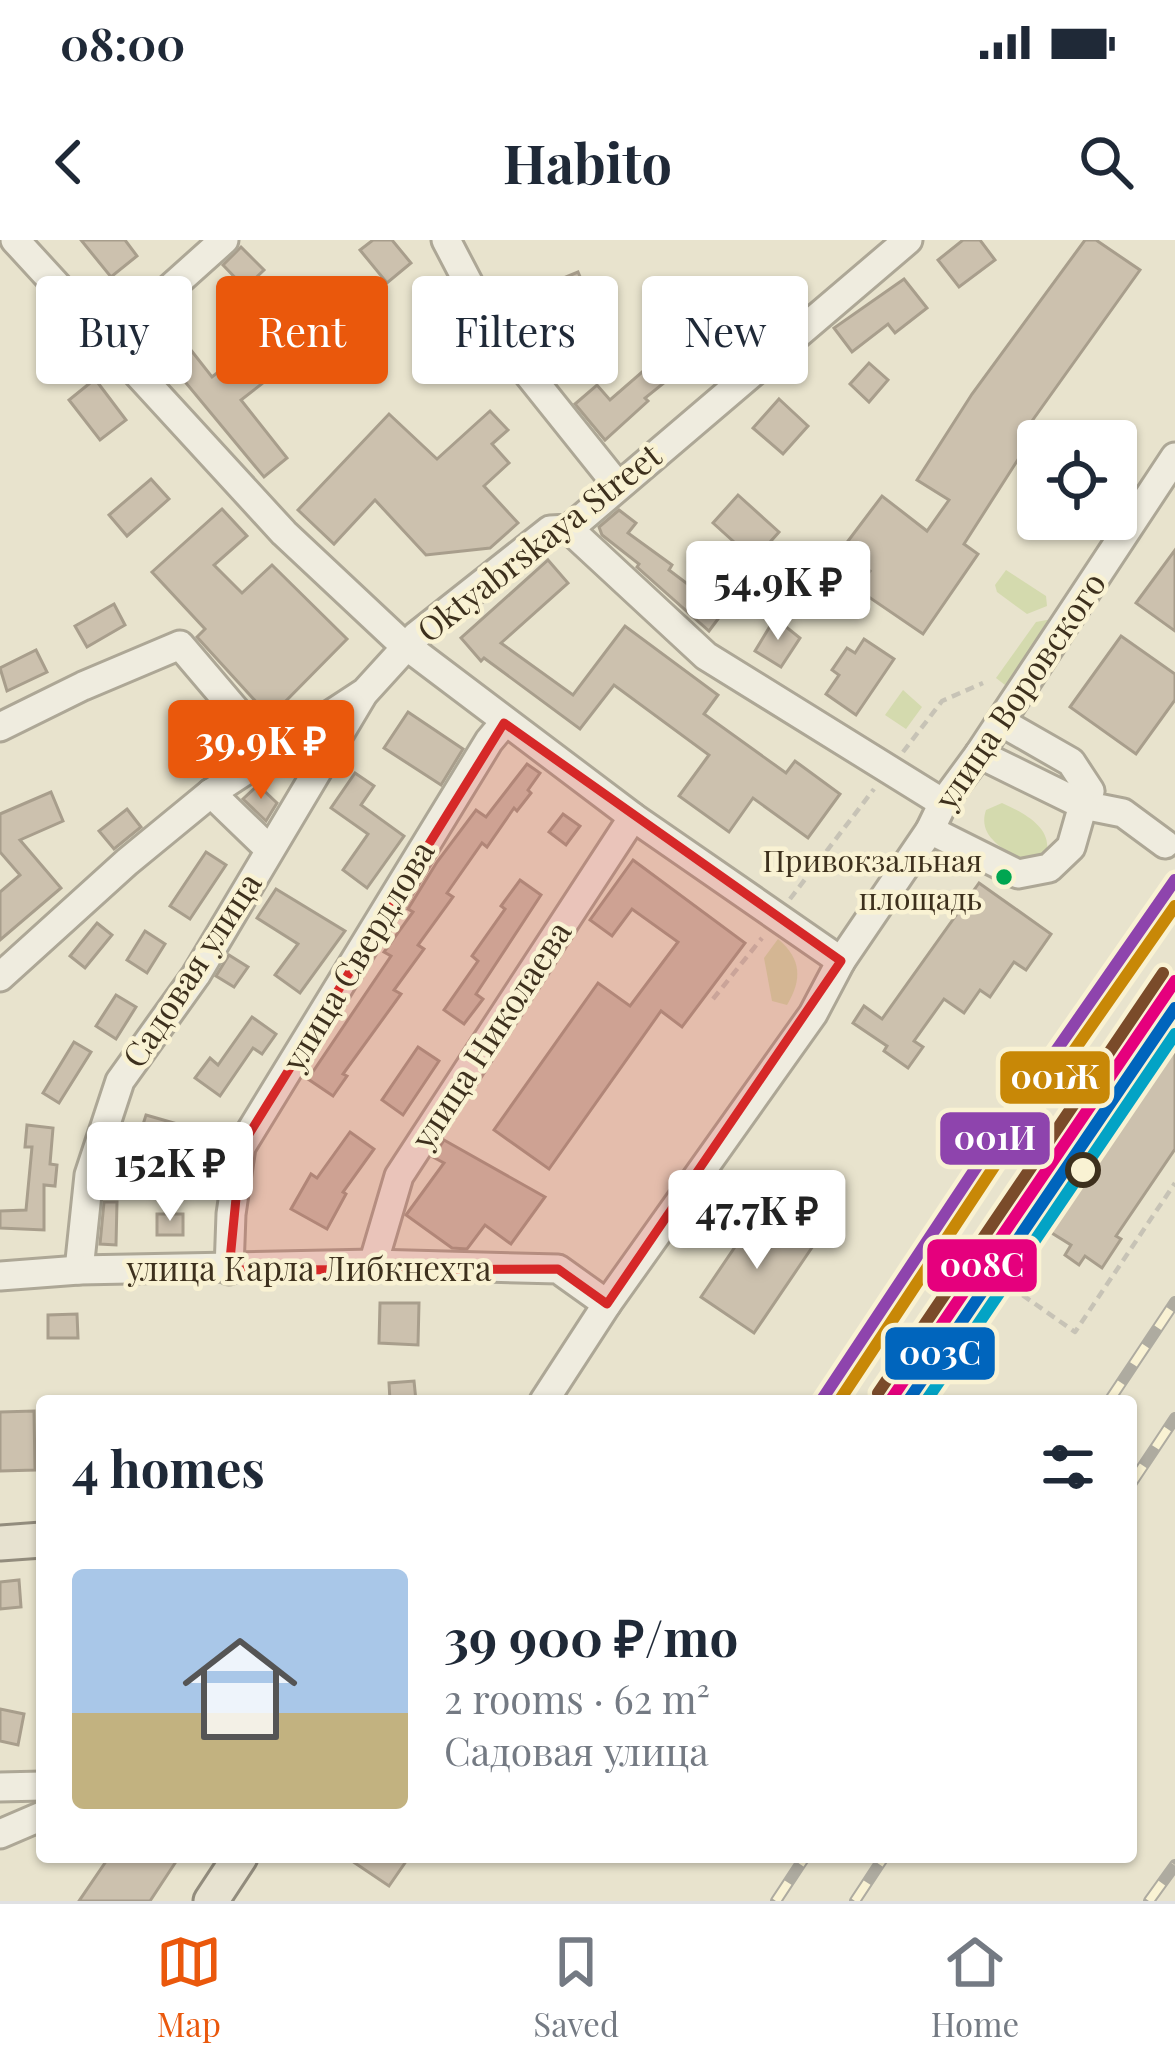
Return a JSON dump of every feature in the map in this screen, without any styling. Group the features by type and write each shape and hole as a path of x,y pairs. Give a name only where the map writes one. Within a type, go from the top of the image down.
{"main road":[{"path":"0,1543 36,1540"},
{"path":"211,1901 236,1863"}],"street":[{"path":"15,240 48,276"},
{"path":"184,276 224,240"},
{"path":"446,240 493,330 618,486"},
{"name":"Oktyabrskaya Street","path":"0,977 211,793 365,692 406,646 550,530 569,529 908,240"},
{"path":"147,384 284,533 406,646 504,723 841,961"},
{"name":"улица Воровского","path":"548,1395 813,1014 841,961 930,830 943,803 1175,457"},
{"path":"569,529 706,656 943,803"},
{"path":"164,620 271,752"},
{"path":"0,727 180,645"},
{"name":"Садовая улица","path":"79,1270 89,1175 120,1081 196,975 365,692"},
{"path":"930,830 1018,874 1049,868 1071,847 1090,791 1071,762 1001,722"},
{"name":"улица Свердлова","path":"229,1270 241,1147 504,723"},
{"path":"980,754 1083,805 1123,813 1165,844"},
{"path":"211,793 268,849"},
{"name":"улица Николаева","path":"373,1264 399,1176 634,817"},
{"name":"улица Карла Либкнехта","path":"0,1276 373,1264 558,1269 607,1304"},
{"path":"0,1787 36,1786"},
{"path":"0,1834 36,1819"}],"path":[{"path":"713,999 764,934"},
{"path":"1175,1005 994,1275 1076,1332 1175,1184"}],"highlighted area":[{"path":"504,723 841,961 607,1304 558,1269 229,1270 241,1147"}],"green space":[{"path":"1006,570 1046,596 1047,606 1027,614 997,592 995,585"},
{"path":"1052,619 1005,685 996,678 1036,622"},
{"path":"903,690 922,707 906,729 885,715"},
{"path":"1002,803 1041,829 1046,855 1022,862 994,841 984,819 986,810"},
{"path":"778,939 792,954 797,970 787,1005 772,1001 764,958"}],"building":[{"path":"81,240 125,240 137,256 110,276"},
{"path":"373,240 392,240 411,263 388,282 388,276 381,276 360,250"},
{"path":"963,240 980,240 995,260 959,287 938,260"},
{"path":"1085,240 1096,240 1140,270 1033,420 1017,420 1017,461 964,544 978,554 923,634 857,589 870,571 842,549 882,496 927,531 949,500 917,480 972,394"},
{"path":"241,247 264,270 258,276 234,276 223,265"},
{"path":"904,279 927,308 895,333 888,324 852,352 834,328"},
{"path":"192,351 212,377 216,374 216,384 262,384 241,400 287,458 264,477 187,384 192,384"},
{"path":"869,363 888,380 869,402 850,384"},
{"path":"642,372 642,384 662,384 605,440 575,404 597,385 610,400"},
{"path":"89,384 99,384 126,420 100,440 69,400"},
{"path":"779,399 808,426 783,454 753,428"},
{"path":"490,411 508,430 492,444 509,463 484,486 518,523 490,548 426,555 375,500 334,544 298,510 389,414 437,459"},
{"path":"151,479 169,499 127,536 109,515"},
{"path":"738,495 779,532 754,560 713,523"},
{"path":"222,509 247,536 214,565 242,593 272,565 347,639 270,717 197,637 205,629 152,572"},
{"path":"619,510 636,523 628,533 672,565 669,570 702,595 718,575 739,591 709,631 602,535 599,527"},
{"path":"1175,550 1175,631 1136,603"},
{"path":"548,560 568,583 501,643 573,695 625,626 718,695 704,714 786,773 795,761 840,794 808,838 753,798 729,832 679,796 709,755 614,685 580,729 484,658 481,661 461,638"},
{"path":"775,566 825,597 814,614 769,573"},
{"path":"114,604 125,625 87,647 75,626"},
{"path":"775,618 800,638 781,667 755,651"},
{"path":"1121,636 1175,674 1175,700 1136,754 1070,707"},
{"path":"864,639 894,659 856,715 826,694 839,675 832,670 847,648 855,653"},
{"path":"36,650 47,672 7,691 0,668"},
{"path":"408,712 463,749 441,785 384,748"},
{"path":"225,733 241,752 214,769 201,753"},
{"path":"527,764 540,773 528,790 531,793 517,811 514,808 487,847 482,843 447,893 453,897 418,945 424,949 394,990 401,994 343,1074 347,1076 333,1096 308,1079 391,956 384,952 413,912 408,909 437,862 476,810 486,817"},
{"path":"355,773 374,786 361,805 404,836 367,888 343,870 368,834 331,808"},
{"path":"258,785 277,803 266,821 243,799"},
{"path":"51,792 63,821 20,840 61,888 0,940 0,892 20,875 0,852 0,814"},
{"path":"127,809 141,827 114,849 99,831"},
{"path":"563,814 580,826 566,845 549,832"},
{"path":"206,852 226,865 190,919 170,906"},
{"path":"633,860 745,943 682,1027 661,1011 549,1169 494,1130 598,983 630,1006 678,942 632,909 612,936 590,920"},
{"path":"520,880 541,895 476,994 483,999 464,1024 444,1010 478,961 472,956"},
{"path":"979,883 1051,934 1026,970 1014,962 990,997 980,990 964,1013 944,999 914,1041 923,1047 908,1068 884,1051 887,1046 853,1023 864,1006 882,1019"},
{"path":"276,889 345,931 300,993 275,975 298,944 257,918"},
{"path":"97,923 112,935 85,968 70,956"},
{"path":"145,931 165,944 147,973 127,960"},
{"path":"229,955 248,967 234,987 216,976"},
{"path":"116,995 136,1007 116,1039 96,1026"},
{"path":"252,1017 276,1034 262,1054 253,1048 220,1096 195,1078 210,1058 218,1065"},
{"path":"1175,1041 1175,1149 1116,1236 1121,1239 1102,1268 1085,1256 1079,1265 1065,1255 1071,1245 1047,1230"},
{"path":"74,1042 91,1052 59,1103 43,1093"},
{"path":"418,1047 439,1061 403,1115 382,1100"},
{"path":"146,1115 174,1123 166,1146 139,1137"},
{"path":"27,1125 53,1128 50,1164 57,1165 55,1186 44,1185 44,1230 0,1228 0,1211 26,1210 32,1147 25,1147"},
{"path":"350,1132 374,1149 343,1192 327,1229 291,1209 311,1174 317,1178"},
{"path":"444,1140 545,1197 511,1244 485,1225 467,1249 452,1248 406,1215 444,1163 433,1157"},
{"path":"104,1202 117,1202 116,1245 100,1244"},
{"path":"760,1210 813,1246 754,1333 701,1297"},
{"path":"157,1214 183,1214 183,1235 157,1235"},
{"path":"380,1303 419,1303 418,1345 379,1343"},
{"path":"77,1314 78,1338 48,1338 48,1315"},
{"path":"414,1381 415,1395 390,1395 389,1383"},
{"path":"34,1411 35,1470 0,1471 0,1412"},
{"path":"19,1580 21,1607 0,1609 0,1582"},
{"path":"0,1709 24,1714 18,1745 0,1741"},
{"path":"105,1863 175,1863 150,1901 79,1901"},
{"path":"355,1863 405,1863 389,1886"}],"railway":[{"path":"1113,1395 1175,1302"},
{"path":"1137,1475 1175,1418"},
{"path":"776,1901 801,1863"},
{"path":"855,1901 880,1863"},
{"path":"1149,1901 1175,1865"}],"transit line":[{"name":"001И","path":"825,1395 1175,880"},
{"name":"001Ж","path":"843,1395 1017,1132 1175,906"},
{"path":"878,1393 1163,973"},
{"name":"008С","path":"894,1395 1175,981"},
{"name":"003С","path":"912,1395 1175,1008"},
{"path":"930,1395 1175,1034"}],"place":[{"name":"Привокзальная площадь","path":"1004,877"}]}
